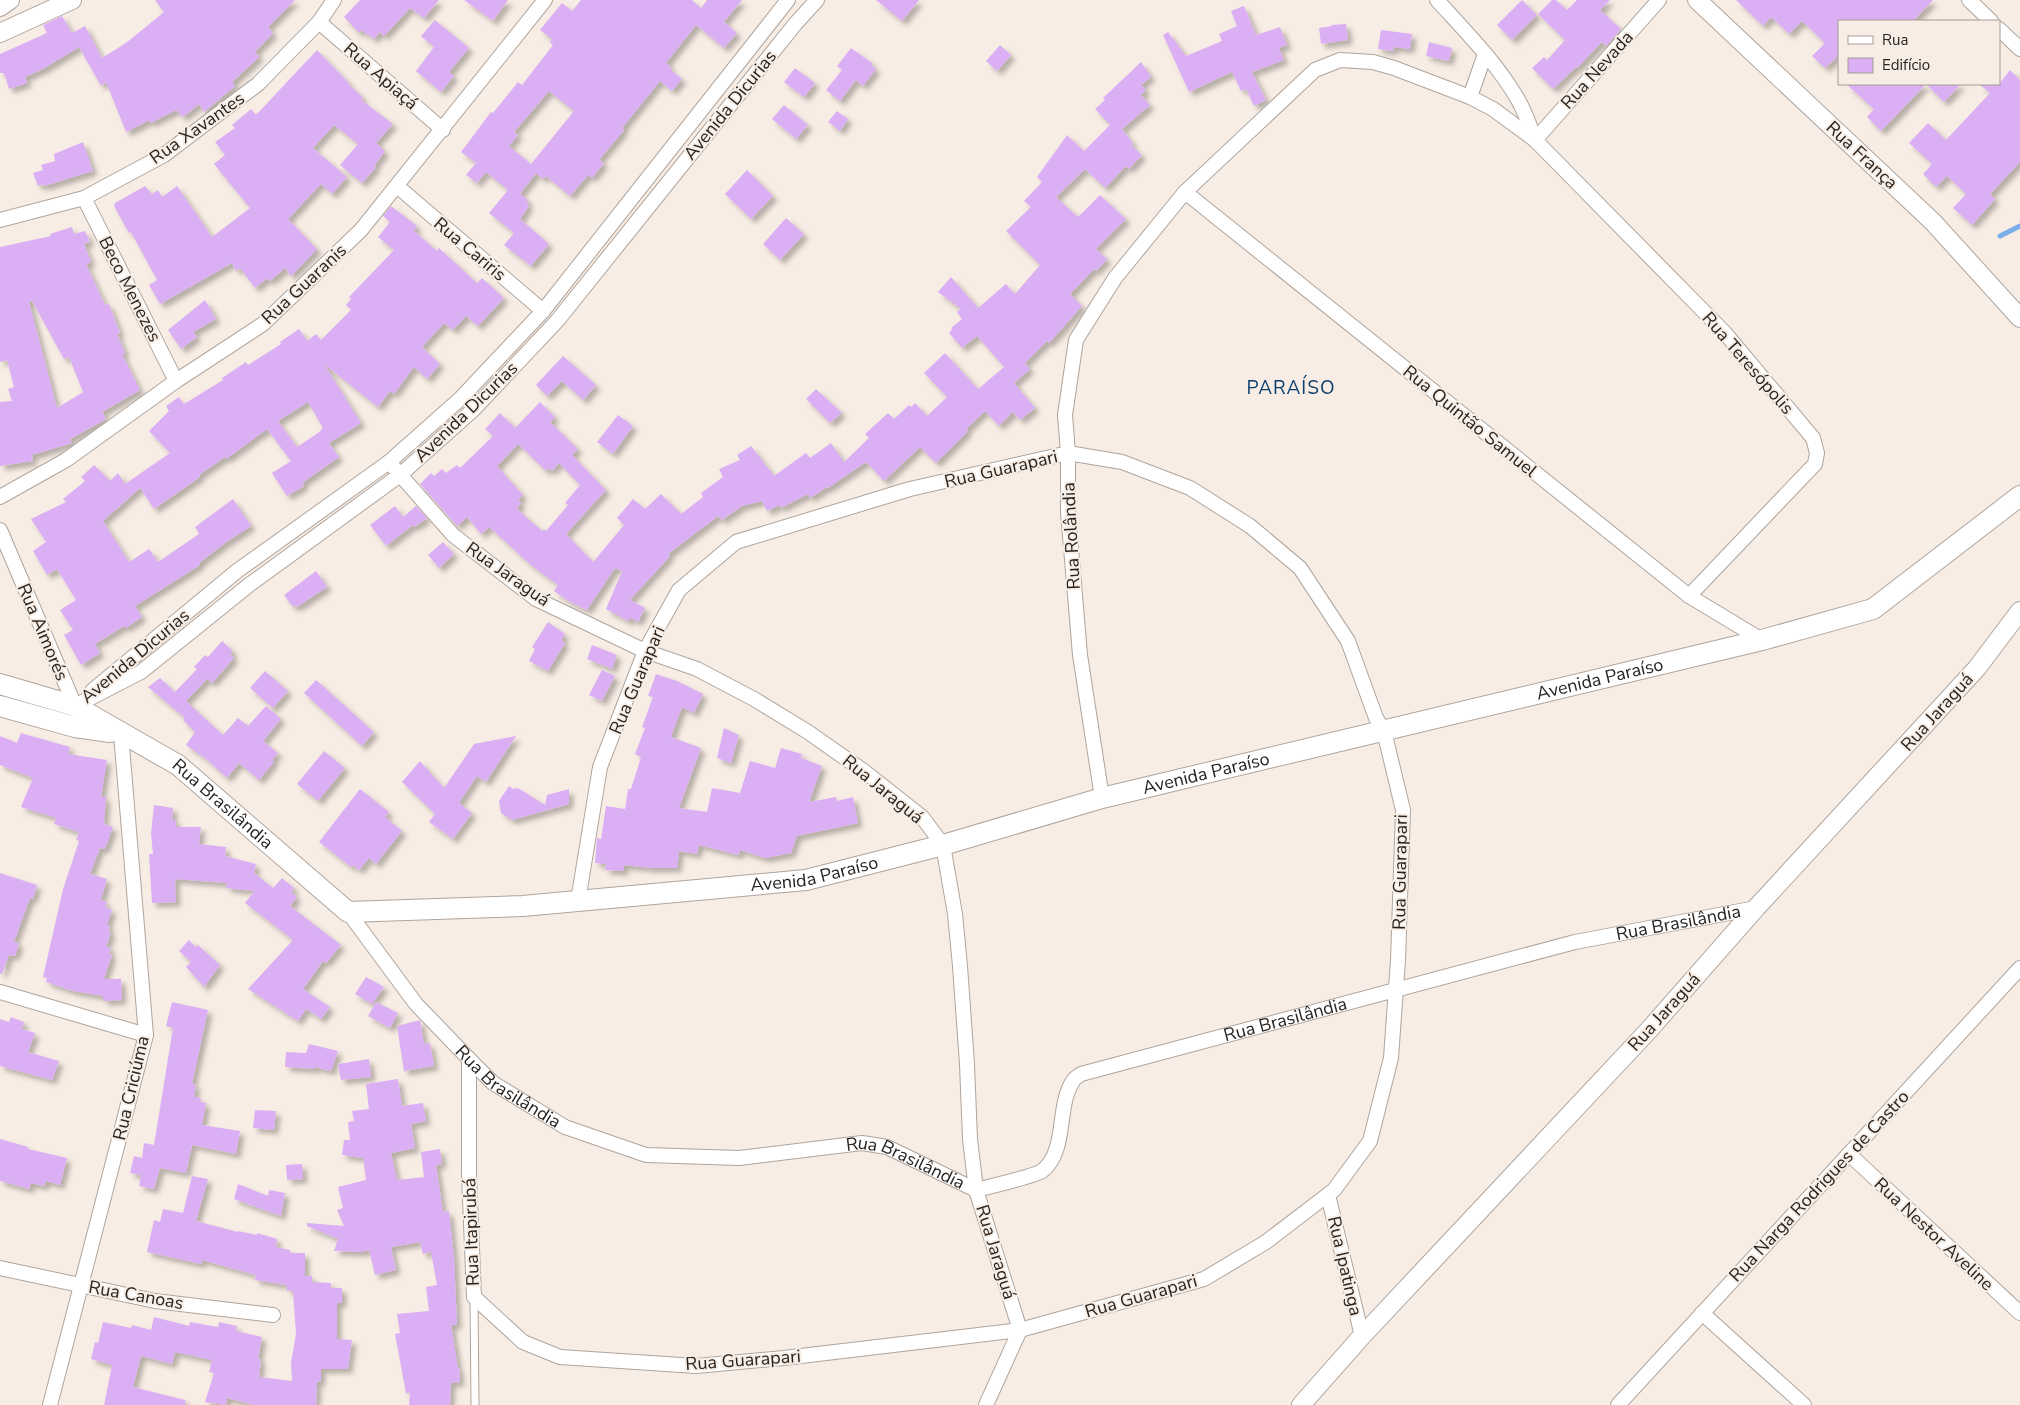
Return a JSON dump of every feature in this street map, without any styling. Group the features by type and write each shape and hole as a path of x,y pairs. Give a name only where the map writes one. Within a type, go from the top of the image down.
{"main road":[{"name":"Avenida Paraíso","path":"348,912 523,906 806,880 943,845 1102,798 1762,640 1873,609 2020,496"},
{"name":"Rua Brasilândia","path":"0,684 75,706 178,765 348,912"},
{"path":"0,706 75,726 121,734"}],"street":[{"path":"0,7 10,0"},
{"path":"0,33 72,0"},
{"name":"Rua Xavantes","path":"0,220 84,198 164,155 258,84 319,22 334,0"},
{"name":"Rua Guaranis","path":"0,497 66,460 176,381 263,324 361,230 443,130 545,0"},
{"name":"Avenida Dicurias","path":"75,706 141,672 249,585 400,475 474,408 557,321 816,0"},
{"name":"Rua Teresópolis","path":"1437,0 1485,54 1518,98 1535,140"},
{"name":"Rua Nevada","path":"1535,140 1659,0"},
{"name":"Rua França","path":"1697,0 1933,222 2020,318"},
{"path":"1969,0 1990,20"},
{"name":"Avenida Dicurias","path":"75,706 129,658 237,571 389,462 460,399 543,311 781,3"},
{"name":"Rua Apiaçá","path":"319,22 443,130"},
{"path":"2000,30 2020,49"},
{"path":"1470,97 1485,54"},
{"name":"Rua Teresópolis","path":"1253,128 1315,70 1340,60 1373,62 1470,97 1493,109 1535,140 1725,333 1813,438 1817,453 1815,464 1690,596"},
{"name":"Rua Rolândia","path":"1102,798 1080,654 1068,512 1068,453 1065,415 1076,340 1115,278 1185,192 1253,128"},
{"name":"Rua Cariris","path":"397,186 543,311"},
{"name":"Rua Quintão Samuel","path":"1185,192 1690,596 1762,640"},
{"name":"Beco Menezes","path":"84,198 176,381"},
{"name":"Rua Guarapari","path":"474,1297 523,1342 560,1357 696,1366 784,1358 1020,1330 1204,1279 1266,1242 1328,1195 1334,1190 1370,1141 1392,1058 1403,810 1384,731 1376,718 1348,642 1300,568 1250,526 1190,488 1122,462 1068,453 910,490 736,542 679,590 645,651 600,767 578,901"},
{"name":"Rua Jaraguá","path":"389,462 453,535 536,599 645,651 697,669 754,699 808,732 865,772 922,817 943,845 955,914 960,966 968,1064 970,1139 976,1190 1020,1330"},
{"name":"Rua Aimorés","path":"0,530 75,706"},
{"name":"Rua Jaraguá","path":"1301,1405 1362,1336 1648,1030 1756,908 1978,668 2020,611"},
{"name":"Rua Criciúma","path":"50,1405 146,1035 121,734"},
{"name":"Rua Brasilândia","path":"348,912 416,1004 469,1060 493,1083 566,1127 646,1155 739,1158 862,1143 887,1147 976,1190 1042,1171 1053,1157 1068,1094 1073,1081 1081,1074 1576,942 1756,908"},
{"name":"Rua Narga Rodrigues de Castro","path":"1618,1405 2020,968"},
{"path":"0,992 146,1035"},
{"name":"Rua Itapirubá","path":"469,1060 469,1174 474,1297"},
{"name":"Rua Nestor Aveline","path":"1848,1154 2020,1313"},
{"name":"Rua Ipatinga","path":"1328,1195 1362,1336"},
{"name":"Rua Canoas","path":"0,1268 156,1301 273,1315"},
{"path":"1702,1313 1804,1405"},
{"path":"986,1405 1020,1330"}],"lane":[{"name":"Rua Itapirubá","path":"474,1297 475,1405"}],"building":[{"path":"155,0 295,0 268,27 273,33 255,52 259,57 232,82 235,86 204,112 199,104 183,117 176,110 151,123 150,120 126,132 106,82 101,86 79,47 43,69 25,77 27,83 9,89 4,73 0,73 0,54 47,33 43,25 62,16 72,33 85,26 102,58 126,43 164,12"},
{"path":"360,0 439,0 424,18 410,8 384,36 380,32 374,39 361,30 359,33 344,17"},
{"path":"464,0 508,0 493,21"},
{"path":"581,0 692,0 701,8 707,0 742,0 724,22 737,33 724,48 696,25 666,63 682,79 672,91 660,81 599,160 604,163 592,178 588,175 570,196 546,176 543,179 536,173 520,194 528,200 526,203 529,206 520,219 549,244 531,266 504,245 514,233 489,213 508,190 486,172 477,183 466,175 476,163 461,152 491,112 493,113 518,82 522,85 553,45 550,42 552,39 540,30 562,3 572,11","holes":["549,91 574,111 531,164 509,146 518,135 514,132"]},
{"path":"876,0 919,0 902,21"},
{"path":"1522,0 1537,15 1512,40 1497,25"},
{"path":"1552,0 1556,0 1567,10 1577,0 1610,0 1600,10 1621,29 1606,46 1602,42 1553,89 1532,68 1544,57 1547,60 1565,40 1538,14"},
{"path":"1736,0 1933,0 1914,20 1838,20 1838,56 1825,68 1812,56 1825,43 1802,21 1789,34 1771,17 1763,26"},
{"path":"1244,6 1256,35 1280,27 1287,45 1279,48 1284,60 1252,72 1266,100 1254,106 1246,89 1241,91 1232,72 1189,92 1163,35 1168,32 1186,56 1222,41 1219,34 1237,26 1231,11"},
{"path":"435,20 469,48 449,72 454,76 441,92 416,71 434,47 421,36"},
{"path":"1346,24 1348,40 1321,44 1319,28"},
{"path":"1381,30 1412,34 1410,49 1394,47 1393,51 1378,49"},
{"path":"1429,42 1452,48 1449,61 1426,56"},
{"path":"1000,45 1011,55 997,71 986,61"},
{"path":"851,48 872,63 871,65 876,69 863,86 856,80 840,101 826,90 842,70 837,66"},
{"path":"317,50 348,84 363,97 361,100 393,124 376,143 385,151 374,166 376,167 362,183 340,165 358,144 334,125 313,148 347,177 332,194 321,184 288,219 317,249 291,276 285,268 270,281 267,278 255,288 240,268 236,271 232,263 160,304 149,285 157,280 131,232 129,233 114,206 115,203 145,186 152,194 158,190 162,197 177,186 212,237 250,208 214,164 225,155 215,142 235,128 232,125 251,109 256,115"},
{"path":"1141,62 1151,77 1141,85 1146,90 1141,95 1150,105 1122,129 1133,143 1131,145 1142,155 1129,169 1126,166 1105,188 1085,169 1056,197 1078,217 1100,195 1126,219 1096,249 1107,259 1096,271 1094,269 1070,294 1082,306 1049,343 1047,341 1025,363 1030,369 1014,383 1035,408 1020,420 1013,412 999,426 985,411 936,463 920,447 884,481 866,462 810,498 808,494 781,508 780,505 767,511 762,501 742,506 722,520 718,516 668,554 670,556 630,600 645,608 638,622 631,618 628,621 606,609 622,571 615,568 587,610 570,602 554,591 558,585 532,566 489,527 481,534 467,517 457,526 420,484 431,473 434,476 442,469 446,473 457,465 460,468 493,436 485,429 500,413 515,428 540,402 555,417 550,422 578,449 572,455 606,490 566,534 593,562 624,525 617,518 633,499 645,509 661,494 681,514 703,497 701,493 723,477 719,469 740,460 737,455 751,446 774,476 806,453 810,458 831,443 844,462 869,438 865,434 888,413 894,419 909,405 911,407 915,403 927,416 947,397 924,373 945,353 978,389 1004,367 977,336 962,348 949,333 951,328 962,319 957,312 961,309 938,292 951,277 978,308 1006,284 1015,294 1040,265 1006,231 1031,207 1024,201 1042,182 1037,177 1067,135 1084,151 1110,125 1095,109 1105,100 1103,98","holes":["518,444 546,471 549,468 552,471 559,463 580,485 565,503 568,505 546,531 544,529 542,531 517,509 521,503 518,500 523,495 497,466"]},
{"path":"795,68 815,83 804,97 784,82"},
{"path":"2010,70 2020,80 2020,162 1990,194 1995,199 1972,225 1953,208 1966,194 1947,176 1936,187 1923,174 1932,164 1909,143 1928,123 1946,140 1990,93 1980,85 2000,85"},
{"path":"1847,85 1925,85 1881,131 1867,117 1874,109"},
{"path":"1927,85 1960,85 1944,102"},
{"path":"784,105 808,125 796,139 772,119"},
{"path":"837,111 848,119 840,131 828,122"},
{"path":"83,142 93,171 44,186 43,184 38,186 33,173 43,170 41,165 55,161 54,154"},
{"path":"747,170 773,196 751,219 725,194"},
{"path":"391,206 417,226 414,231 437,251 439,248 477,283 482,278 504,298 478,326 466,316 453,330 444,323 422,347 440,364 427,379 414,367 394,394 390,391 378,407 324,364 361,423 329,443 339,457 302,483 304,486 287,496 272,473 291,461 267,429 226,459 225,457 199,475 200,477 154,509 140,488 103,521 129,562 149,549 158,562 199,534 195,527 233,499 251,526 225,543 199,563 200,565 135,606 142,617 126,628 124,626 95,644 100,653 81,665 64,635 73,630 60,610 76,600 57,569 47,575 33,551 46,542 31,519 66,502 63,499 85,481 81,477 94,465 110,481 118,473 125,484 170,453 149,431 169,411 166,406 179,397 184,404 223,380 222,378 246,362 248,365 281,344 280,342 299,329 307,341 316,334 321,340 351,310 346,305 351,299 349,297 394,250 378,237 390,222 383,216","holes":["308,402 323,428 297,447 278,421"]},
{"path":"786,218 804,234 780,260 763,244"},
{"path":"72,227 74,234 85,231 90,242 84,244 91,262 86,264 105,305 109,304 120,333 117,334 125,353 122,354 140,390 102,412 106,419 70,439 72,443 32,455 33,461 0,466 0,402 12,401 8,389 14,387 7,360 0,362 0,247 51,236 50,234","holes":["32,301 64,359 69,357 83,392 57,408 29,302"]},
{"path":"205,300 216,319 193,332 197,337 181,349 168,330"},
{"path":"563,356 596,385 583,400 562,381 547,396 536,385"},
{"path":"816,389 842,413 830,423 806,399"},
{"path":"618,415 633,426 613,454 597,442"},
{"path":"395,506 403,517 416,506 427,518 414,527 413,525 386,546 370,525"},
{"path":"443,542 454,554 439,568 428,555"},
{"path":"316,571 327,587 297,607 295,605 293,607 284,595"},
{"path":"548,622 565,634 561,640 565,643 548,671 529,661 535,649 532,647"},
{"path":"222,641 233,651 230,654 234,658 212,683 207,679 186,701 223,735 238,718 248,726 266,706 281,719 263,741 278,753 272,760 274,762 259,780 239,763 227,778 206,759 186,745 195,732 183,720 185,718 148,687 160,678 175,692 197,669 194,667 205,655 208,657"},
{"path":"592,645 617,655 612,669 587,659"},
{"path":"602,670 615,676 602,701 589,695"},
{"path":"265,671 288,691 273,708 250,688"},
{"path":"656,674 677,681 703,694 694,713 682,707 671,737 701,748 679,808 707,812 712,788 740,793 750,761 775,768 781,748 802,754 801,758 822,766 809,802 836,797 837,801 853,797 858,823 797,836 791,853 765,858 740,850 739,855 699,845 697,854 679,851 677,868 624,865 624,871 605,870 606,864 595,863 597,838 601,839 606,806 625,809 628,789 631,789 641,757 635,754 645,728 642,727 653,697 648,696"},
{"path":"316,680 374,732 362,746 304,693"},
{"path":"724,728 739,735 731,763 717,758"},
{"path":"21,733 70,747 68,754 107,760 101,797 106,797 104,824 113,827 105,849 100,848 90,874 107,879 101,900 107,902 105,907 112,910 107,925 110,926 108,931 111,932 106,947 111,948 109,954 112,955 104,979 121,979 122,1000 103,1001 103,996 73,991 46,982 47,978 43,977 63,889 79,841 76,840 79,832 54,824 56,818 21,807 33,778 0,765 0,736 17,743"},
{"path":"516,736 486,782 477,776 459,803 472,813 453,839 429,822 435,814 402,782 420,761 444,788 474,744"},
{"path":"324,751 345,768 318,801 297,784"},
{"path":"509,786 513,789 518,788 545,805 547,795 569,789 569,804 512,820 501,813 499,801"},
{"path":"360,789 389,812 385,817 402,831 376,864 369,858 359,870 353,865 351,867 319,842"},
{"path":"154,805 173,808 172,820 176,820 176,827 201,827 199,844 226,847 225,856 256,864 254,873 273,888 282,878 294,888 291,892 297,897 290,906 341,945 326,963 323,961 303,989 330,1007 321,1019 306,1009 298,1021 248,989 292,941 292,939 245,903 254,891 226,888 227,883 175,879 176,902 152,903 149,854 153,854 151,834"},
{"path":"0,873 37,885 33,899 30,898 14,942 19,943 15,956 9,955 2,974 0,974"},
{"path":"189,940 196,947 198,945 220,965 204,987 186,967 191,962 179,951"},
{"path":"366,977 384,987 372,1004 355,994"},
{"path":"172,1002 208,1010 192,1084 196,1085 194,1097 201,1098 200,1102 206,1103 202,1125 240,1131 236,1154 192,1145 186,1173 160,1168 154,1189 139,1186 141,1175 130,1173 134,1156 142,1158 144,1143 154,1145 173,1028 166,1026"},
{"path":"376,1002 398,1013 390,1028 368,1016"},
{"path":"11,1017 24,1022 22,1029 35,1033 28,1052 59,1061 52,1080 0,1066 0,1019 9,1022"},
{"path":"420,1020 424,1044 430,1043 434,1066 404,1071 397,1026"},
{"path":"309,1044 338,1051 331,1071 315,1067 315,1069 285,1067 286,1052 306,1053"},
{"path":"369,1059 371,1077 341,1080 338,1064"},
{"path":"398,1079 402,1106 423,1103 426,1121 411,1124 415,1148 391,1153 397,1180 424,1177 421,1152 440,1149 442,1164 436,1165 443,1212 449,1211 454,1258 457,1325 451,1325 460,1382 451,1383 450,1405 409,1405 410,1393 406,1393 395,1334 400,1333 397,1314 429,1311 426,1287 437,1285 431,1252 423,1254 420,1242 391,1247 396,1270 375,1275 369,1250 361,1252 334,1251 338,1239 307,1226 307,1223 344,1226 337,1210 343,1208 338,1187 366,1180 363,1158 342,1155 344,1140 350,1140 348,1122 354,1121 352,1111 369,1109 366,1084"},
{"path":"255,1110 276,1111 274,1130 253,1128"},
{"path":"0,1139 28,1147 28,1149 67,1158 60,1185 46,1181 44,1186 31,1183 29,1189 0,1181"},
{"path":"302,1164 303,1179 287,1180 286,1165"},
{"path":"192,1176 208,1179 196,1221 238,1232 257,1235 257,1233 277,1239 276,1247 290,1250 290,1253 305,1253 305,1276 312,1276 312,1282 331,1283 331,1288 342,1288 342,1303 337,1303 337,1339 352,1340 348,1369 321,1369 321,1381 317,1382 316,1405 255,1405 227,1398 226,1405 205,1402 214,1373 209,1372 212,1360 175,1352 172,1364 141,1356 133,1387 185,1400 185,1405 104,1405 112,1365 91,1359 95,1342 98,1343 103,1322 131,1328 132,1325 151,1330 154,1317 189,1326 190,1322 218,1327 219,1322 237,1326 236,1331 262,1337 258,1359 261,1359 259,1377 292,1381 291,1363 296,1334 293,1291 287,1291 287,1285 255,1280 256,1275 202,1260 201,1264 147,1252 154,1220 160,1222 163,1209 183,1213"},
{"path":"238,1184 268,1196 269,1190 285,1193 281,1216 234,1199"}],"waterway":[{"path":"2000,236 2020,226"}],"district":[{"name":"PARAÍSO","path":"1291,387"}]}
